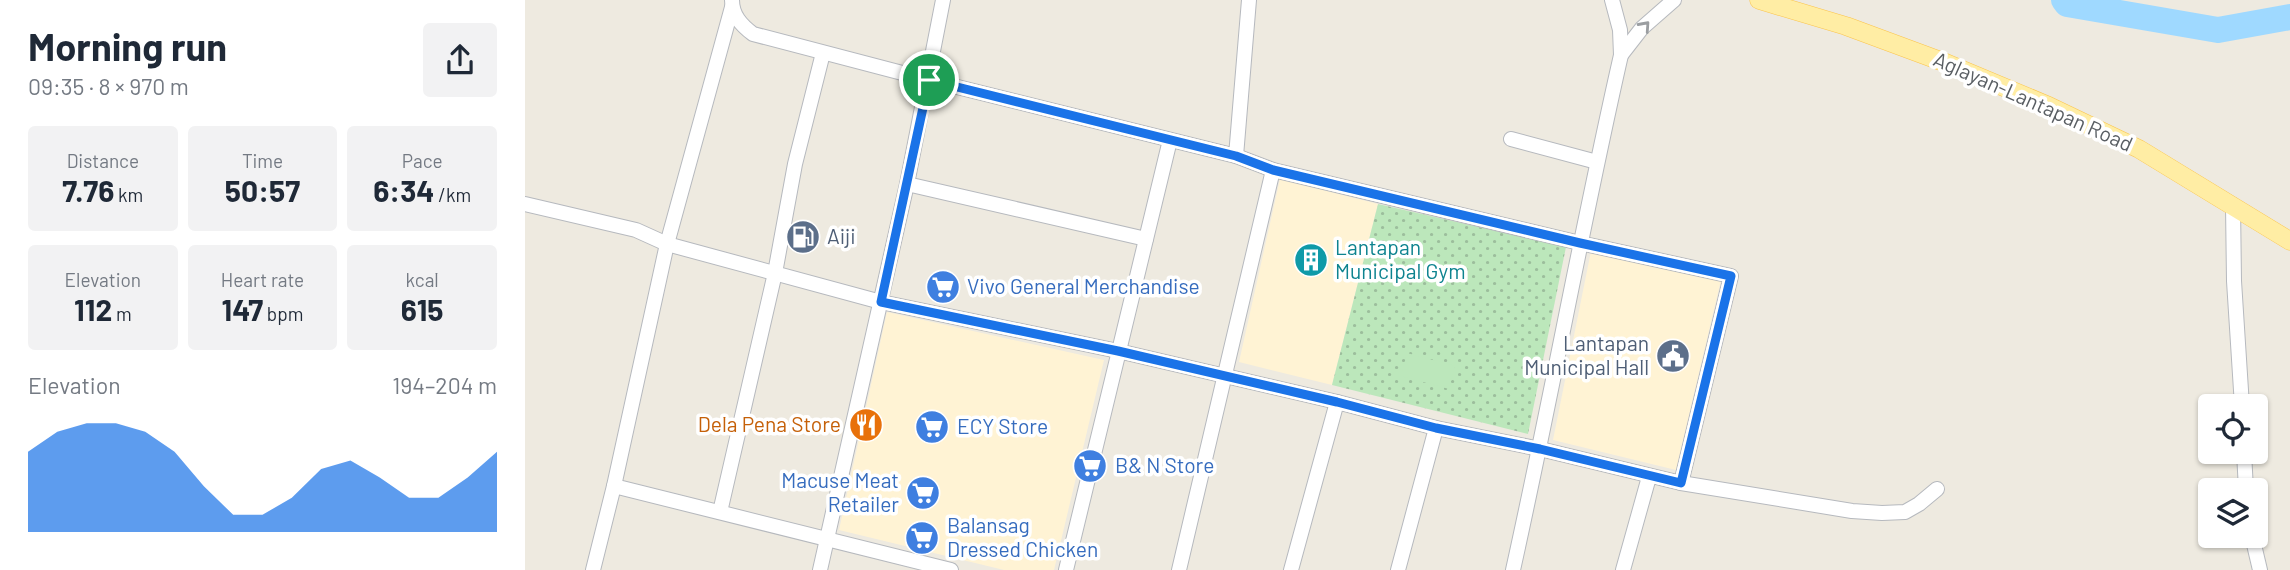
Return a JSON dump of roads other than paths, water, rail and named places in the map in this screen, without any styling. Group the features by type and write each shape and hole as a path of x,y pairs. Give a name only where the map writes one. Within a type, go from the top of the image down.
{"main road":[{"name":"Aglayan-Lantapan Road","path":"1759,0 1884,40 2049,106 2139,149 2290,241"}],"street":[{"path":"820,570 907,184 943,0"},
{"path":"1236,156 1249,0"},
{"path":"1513,570 1597,162 1622,55 1620,30 1612,0"},
{"path":"1622,55 1642,29 1674,0"},
{"path":"732,3 741,25 753,34 1236,156 1273,170 1731,276 1681,483"},
{"path":"593,570 667,244 732,3"},
{"path":"720,512 775,273 795,164 823,53"},
{"path":"1511,139 1597,162"},
{"path":"1066,570 1170,140"},
{"path":"1179,570 1273,170"},
{"path":"907,184 1146,239"},
{"path":"525,204 636,230 667,244 881,302 1226,375 1436,428 1540,449 1649,477 1852,511 1882,513 1905,512 1937,489"},
{"path":"2233,205 2234,281 2241,394"},
{"path":"1291,570 1337,402"},
{"path":"1398,570 1436,428"},
{"path":"1623,570 1649,477"},
{"path":"614,486 951,570"},
{"path":"2255,548 2260,570"}],"waterway":[{"path":"2064,0 2067,4 2218,30 2290,17"}],"place":[{"name":"Aiji","path":"803,237"},
{"name":"Lantapan Municipal Gym","path":"1311,260"},
{"name":"Vivo General Merchandise","path":"943,287"},
{"name":"Lantapan Municipal Hall","path":"1673,356"},
{"name":"Dela Pena Store","path":"866,425"},
{"name":"ECY Store","path":"932,427"},
{"name":"B& N Store","path":"1090,466"},
{"name":"Macuse Meat Retailer","path":"923,493"},
{"name":"Balansag Dressed Chicken","path":"922,538"}]}
